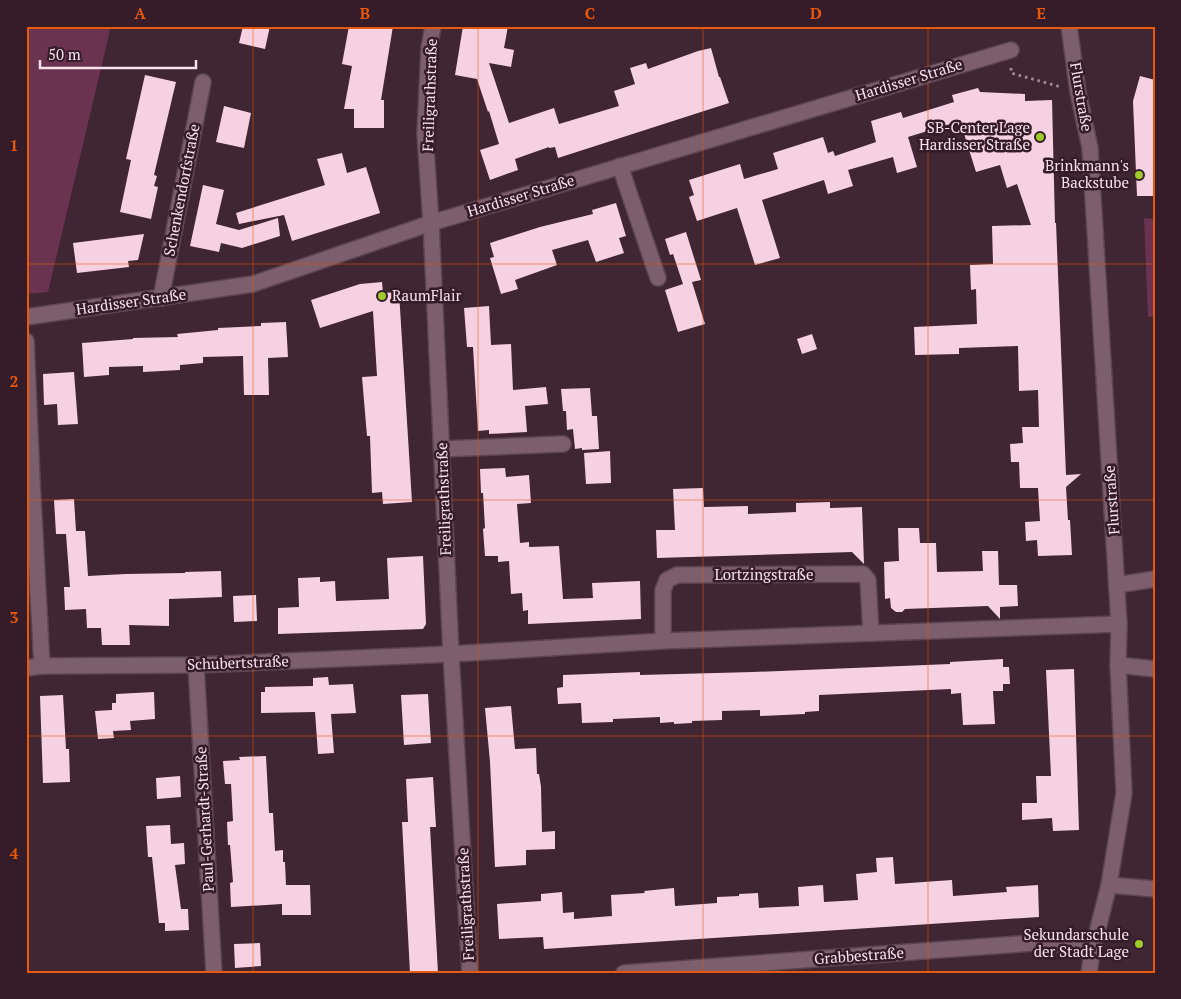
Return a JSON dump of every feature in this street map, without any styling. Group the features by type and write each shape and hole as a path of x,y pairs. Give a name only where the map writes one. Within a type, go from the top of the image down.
{"street":[{"name":"Freiligrathstraße","path":"434,26 429,48 426,134 450,654 470,973"},
{"name":"Flurstraße","path":"1069,26 1078,92 1090,148 1117,585 1119,624 1118,665 1124,793 1109,885 1092,952 1089,973"},
{"name":"Hardisser Straße","path":"26,317 252,284 431,223 1010,50"},
{"name":"Schenkendorfstraße","path":"160,298 203,82"},
{"path":"620,166 658,278"},
{"path":"26,341 29,480 42,666"},
{"path":"442,449 563,444"},
{"name":"Lortzingstraße","path":"663,641 663,590 667,580 677,575 863,574 868,580 870,633"},
{"path":"1117,585 1155,579"},
{"path":"450,654 663,641 1119,624"},
{"name":"Schubertstraße","path":"26,668 42,666 196,665 450,654"},
{"name":"Paul-Gerhardt-Straße","path":"196,665 214,973"},
{"path":"1118,665 1155,669"},
{"path":"1109,885 1155,889"},
{"name":"Grabbestraße","path":"624,973 1047,942 1092,952"}],"path":[{"path":"1010,50 1011,72 1078,92"}],"shaded area":[{"path":"26,26 111,26 48,292 26,294"},
{"path":"1144,218 1155,219 1155,316 1148,317"}],"building":[{"path":"243,26 270,26 265,49 239,43"},
{"path":"349,26 393,26 381,100 384,100 384,128 354,128 354,109 344,109 352,66 342,64"},
{"path":"463,26 508,26 504,48 514,50 511,67 489,63 509,123 554,108 559,124 619,106 614,91 635,84 630,68 646,63 648,69 711,48 729,103 558,158 555,147 549,147 515,159 518,170 490,180 480,150 499,144 489,111 477,79 455,75"},
{"path":"145,75 176,82 154,175 157,176 154,186 158,187 151,219 120,212 131,160 126,159"},
{"path":"1140,76 1155,80 1155,196 1137,196 1133,101"},
{"path":"978,88 980,92 1025,94 1025,101 1052,100 1055,223 1066,475 1081,474 1066,487 1072,555 1038,556 1037,540 1026,541 1025,522 1040,521 1038,488 1020,488 1019,462 1011,462 1010,444 1023,443 1022,427 1039,427 1038,390 1019,391 1018,346 959,348 959,354 915,355 914,327 977,324 976,289 971,290 970,265 993,264 992,226 1031,225 1017,184 1007,188 1000,165 976,172 960,121 908,137 917,167 897,173 893,157 848,170 853,186 828,194 824,180 762,200 780,258 755,265 737,208 697,221 689,197 694,195 689,180 740,164 744,179 778,169 773,153 823,137 828,153 833,151 835,156 876,142 871,121 901,112 903,118 954,102 952,95"},
{"path":"224,106 251,113 244,148 216,142"},
{"path":"342,153 347,173 366,167 380,213 292,241 284,215 239,224 236,213 325,185 317,159"},
{"path":"203,185 224,190 216,224 239,230 278,218 280,236 242,248 221,243 219,252 190,246"},
{"path":"616,203 626,236 619,238 624,253 596,262 588,240 552,250 557,265 515,280 518,289 501,294 490,258 494,257 490,243 540,227 593,214 592,210"},
{"path":"686,232 701,280 692,282 705,324 678,332 665,290 683,284 673,254 670,255 665,239"},
{"path":"144,234 138,260 128,261 129,267 77,273 73,243"},
{"path":"382,282 383,293 399,292 412,502 383,504 382,492 372,493 370,436 367,436 362,377 377,376 373,311 320,328 311,300 360,284"},
{"path":"489,306 491,345 511,344 513,390 546,387 548,404 525,406 527,432 489,434 489,430 478,431 473,347 467,347 464,308"},
{"path":"286,322 288,357 268,358 269,395 244,395 243,356 203,357 203,363 180,365 180,370 143,372 143,366 109,367 109,375 84,377 82,343 133,338 178,337 177,334 218,330 218,328 261,326 261,323"},
{"path":"812,334 817,349 802,354 797,339"},
{"path":"74,372 78,424 58,425 57,404 44,405 43,374"},
{"path":"590,388 592,416 597,416 599,449 575,449 573,429 567,430 566,411 563,411 561,389"},
{"path":"610,451 611,483 586,484 584,453"},
{"path":"505,468 506,477 529,475 531,503 517,504 520,543 529,542 529,547 559,546 563,599 593,598 592,583 640,581 641,619 528,624 528,610 523,611 522,593 511,594 509,561 498,562 498,556 485,556 483,493 481,493 480,469"},
{"path":"703,488 704,507 748,506 748,514 796,512 796,503 830,502 830,508 862,507 864,564 852,552 657,558 656,530 675,530 673,489"},
{"path":"74,499 76,531 85,531 88,576 221,571 222,597 169,599 169,626 129,625 130,645 102,645 101,628 87,628 86,609 65,610 64,587 70,587 66,534 56,534 54,500"},
{"path":"898,528 919,528 920,543 936,543 937,572 983,571 982,551 998,551 999,585 1017,585 1018,606 1000,607 1000,619 988,606 905,609 902,612 896,612 891,608 890,598 885,599 884,562 899,561"},
{"path":"423,556 426,624 423,629 278,634 278,608 299,607 298,578 320,577 320,582 335,581 336,601 389,599 387,558"},
{"path":"256,595 257,621 234,622 233,596"},
{"path":"1003,659 1003,667 1009,667 1010,684 1003,684 1003,691 993,691 995,724 963,725 961,693 951,694 951,689 819,695 819,711 805,712 805,714 760,716 760,710 722,711 722,720 674,724 674,722 660,723 660,717 613,719 613,722 582,723 581,703 558,704 557,688 563,687 563,675 640,672 640,675 753,672 950,664 950,662"},
{"path":"1074,669 1079,830 1053,831 1052,818 1022,820 1022,803 1037,803 1036,776 1051,776 1046,670"},
{"path":"328,677 329,685 353,684 356,713 331,714 334,753 318,754 315,712 261,713 261,692 265,692 265,687 313,686 313,678"},
{"path":"154,692 155,719 130,721 131,730 113,731 114,738 98,739 95,711 112,710 112,703 116,703 116,694"},
{"path":"428,694 431,743 404,745 401,695"},
{"path":"63,695 66,749 69,749 70,782 43,783 40,696"},
{"path":"511,706 515,749 536,748 537,774 539,774 541,787 542,832 555,831 555,849 526,850 526,865 495,867 490,762 485,708"},
{"path":"266,756 269,813 273,813 275,851 283,850 286,885 310,885 311,915 282,915 282,904 231,907 230,883 233,882 227,822 233,821 231,784 225,784 223,761 240,760 239,757"},
{"path":"180,776 181,797 157,799 156,778"},
{"path":"433,777 436,827 430,827 438,973 410,973 402,822 408,822 406,779"},
{"path":"170,825 171,844 184,843 185,864 175,865 181,909 188,909 189,930 165,931 165,923 159,923 152,857 148,857 146,826"},
{"path":"893,857 895,884 952,880 953,896 1007,892 1006,887 1038,885 1039,917 544,949 543,937 499,939 497,904 541,901 541,894 562,892 563,913 574,912 574,919 612,916 611,895 645,893 644,891 674,888 675,906 717,903 717,897 758,893 759,908 799,906 798,887 823,885 824,902 858,900 856,874 877,872 876,858"},
{"path":"260,943 261,966 235,968 234,944"}],"place":[{"name":"SB-Center Lage Hardisser Straße","path":"1040,137"},
{"name":"Brinkmann's Backstube","path":"1139,175"},
{"name":"RaumFlair","path":"382,296"},
{"name":"Sekundarschule der Stadt Lage","path":"1139,944"}]}
